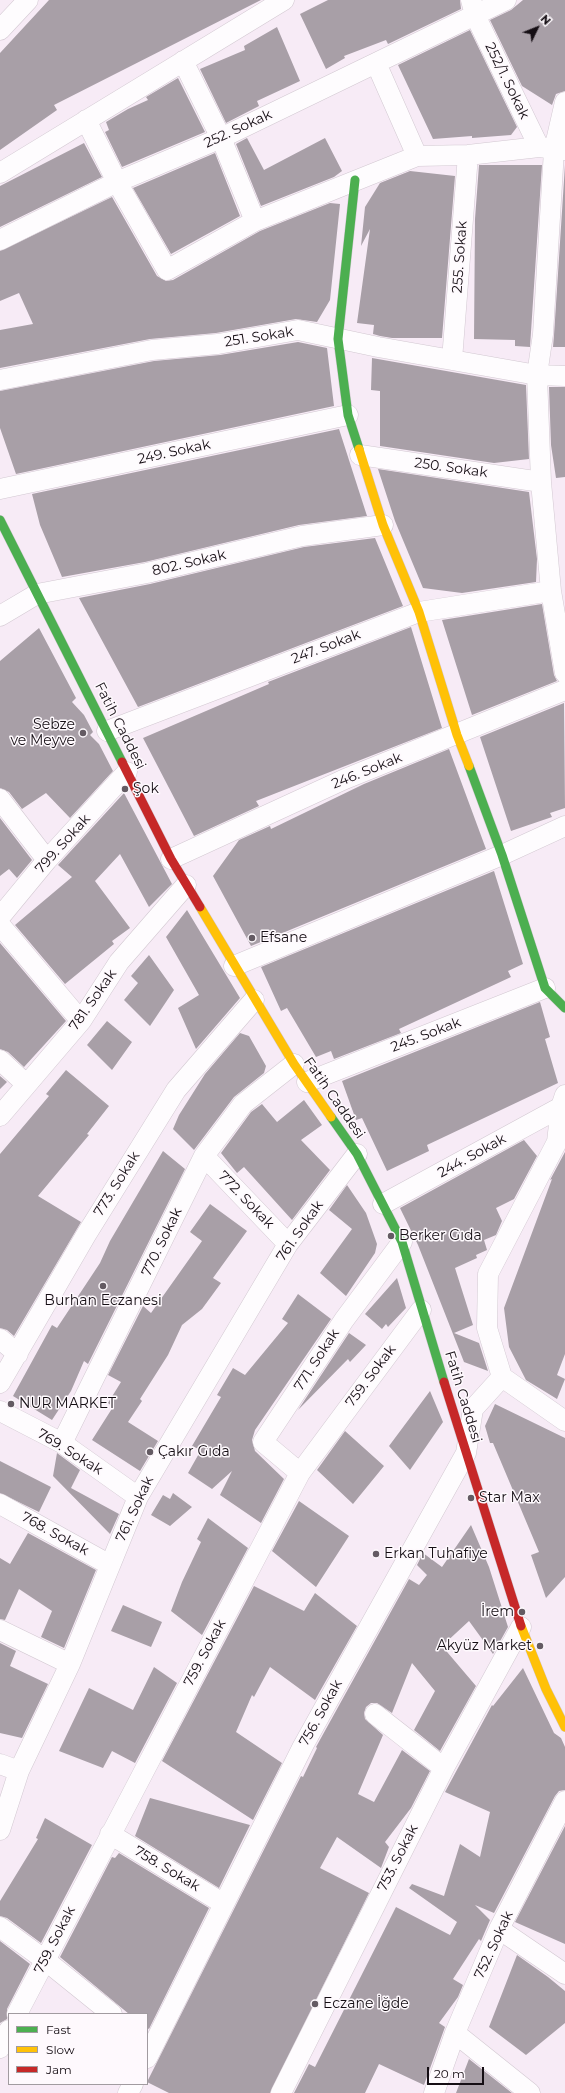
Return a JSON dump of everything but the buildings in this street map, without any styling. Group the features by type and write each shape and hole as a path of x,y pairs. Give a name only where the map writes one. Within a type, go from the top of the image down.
{"main road":[{"path":"355,180 338,339 348,415 383,525 419,612 457,735 502,855 545,988 565,1008"},
{"name":"Fatih Caddesi","path":"0,520 108,731 171,859 254,1000 294,1064 357,1154 402,1242 421,1310 521,1627 563,1718"}],"street":[{"path":"0,30 28,0"},
{"path":"0,173 284,0"},
{"name":"252. Sokak","path":"0,240 117,182 221,138 376,63 473,7 506,0"},
{"name":"252/1. Sokak","path":"473,7 552,149"},
{"path":"183,62 221,138 255,221"},
{"path":"376,63 417,156"},
{"path":"565,102 552,149 543,334 537,375 541,482 551,591 565,673"},
{"path":"86,120 117,182 167,270 255,221 417,156 468,155 552,149"},
{"name":"255. Sokak","path":"452,360 468,155"},
{"name":"251. Sokak","path":"0,380 152,350 218,344 298,330 338,339 537,375 565,376"},
{"name":"249. Sokak","path":"0,489 348,415"},
{"name":"250. Sokak","path":"360,455 541,482"},
{"name":"802. Sokak","path":"0,616 37,594 147,573 302,536 383,525"},
{"name":"247. Sokak","path":"108,731 419,612 551,591"},
{"name":"246. Sokak","path":"171,859 345,779 457,735 502,714 565,690"},
{"name":"799. Sokak","path":"0,917 47,860 127,772"},
{"path":"0,799 13,818 47,860"},
{"path":"234,966 502,855 565,826"},
{"name":"781. Sokak","path":"0,1116 81,1021 119,962 186,885"},
{"path":"0,925 81,1021"},
{"name":"245. Sokak","path":"307,1082 545,988"},
{"name":"773. Sokak","path":"0,1383 86,1235 176,1090 254,1000"},
{"path":"0,1060 26,1084"},
{"name":"770. Sokak","path":"62,1443 204,1156 242,1104 294,1064"},
{"path":"563,1101 561,1144 488,1274 487,1328 502,1377 565,1419"},
{"name":"244. Sokak","path":"383,1204 563,1101"},
{"name":"761. Sokak","path":"0,1830 19,1771 70,1664 138,1497 288,1244 357,1154"},
{"name":"772. Sokak","path":"204,1156 288,1244"},
{"name":"771. Sokak","path":"300,1473 263,1442 344,1320 402,1242"},
{"name":"759. Sokak","path":"18,2013 300,1473 421,1310"},
{"path":"0,1339 18,1354"},
{"name":"756. Sokak","path":"149,2049 224,1904 302,1746 466,1453 473,1409 502,1377"},
{"name":"769. Sokak","path":"0,1411 62,1443 138,1497"},
{"name":"768. Sokak","path":"0,1504 110,1565"},
{"name":"753. Sokak","path":"281,2093 444,1768 521,1627"},
{"path":"0,1630 70,1664"},
{"path":"375,1714 444,1768"},
{"path":"0,1764 19,1771"},
{"name":"752. Sokak","path":"434,2093 455,2033 499,1929 565,1801"},
{"name":"758. Sokak","path":"110,1834 224,1904"},
{"path":"0,1927 45,1960 111,2013"},
{"path":"499,1929 565,1973"},
{"path":"0,2048 8,2032"},
{"path":"455,2033 530,2093"}],"traffic: fast":[{"path":"355,180 338,339 348,415 359,449"},
{"path":"0,520 122,762"},
{"path":"469,766 502,855 545,988 565,1008"},
{"path":"331,1117 357,1154 402,1242 444,1382"}],"traffic: slow":[{"path":"359,449 383,525 419,612 457,735 469,766"},
{"path":"200,907 294,1064 331,1117"},
{"path":"521,1626 546,1689 565,1727"}],"traffic: jam":[{"path":"122,762 171,859 200,907"},
{"path":"444,1382 521,1626"}],"place":[{"name":"Sebze ve Meyve","path":"83,733"},
{"name":"Şok","path":"125,789"},
{"name":"Efsane","path":"252,938"},
{"name":"Berker Gıda","path":"391,1236"},
{"name":"Burhan Eczanesi","path":"103,1286"},
{"name":"NUR MARKET","path":"11,1404"},
{"name":"Çakır Gıda","path":"150,1452"},
{"name":"Star Max","path":"471,1498"},
{"name":"Erkan Tuhafiye","path":"376,1554"},
{"name":"İrem","path":"522,1612"},
{"name":"Akyüz Market","path":"540,1646"},
{"name":"Eczane İğde","path":"315,2004"}]}
